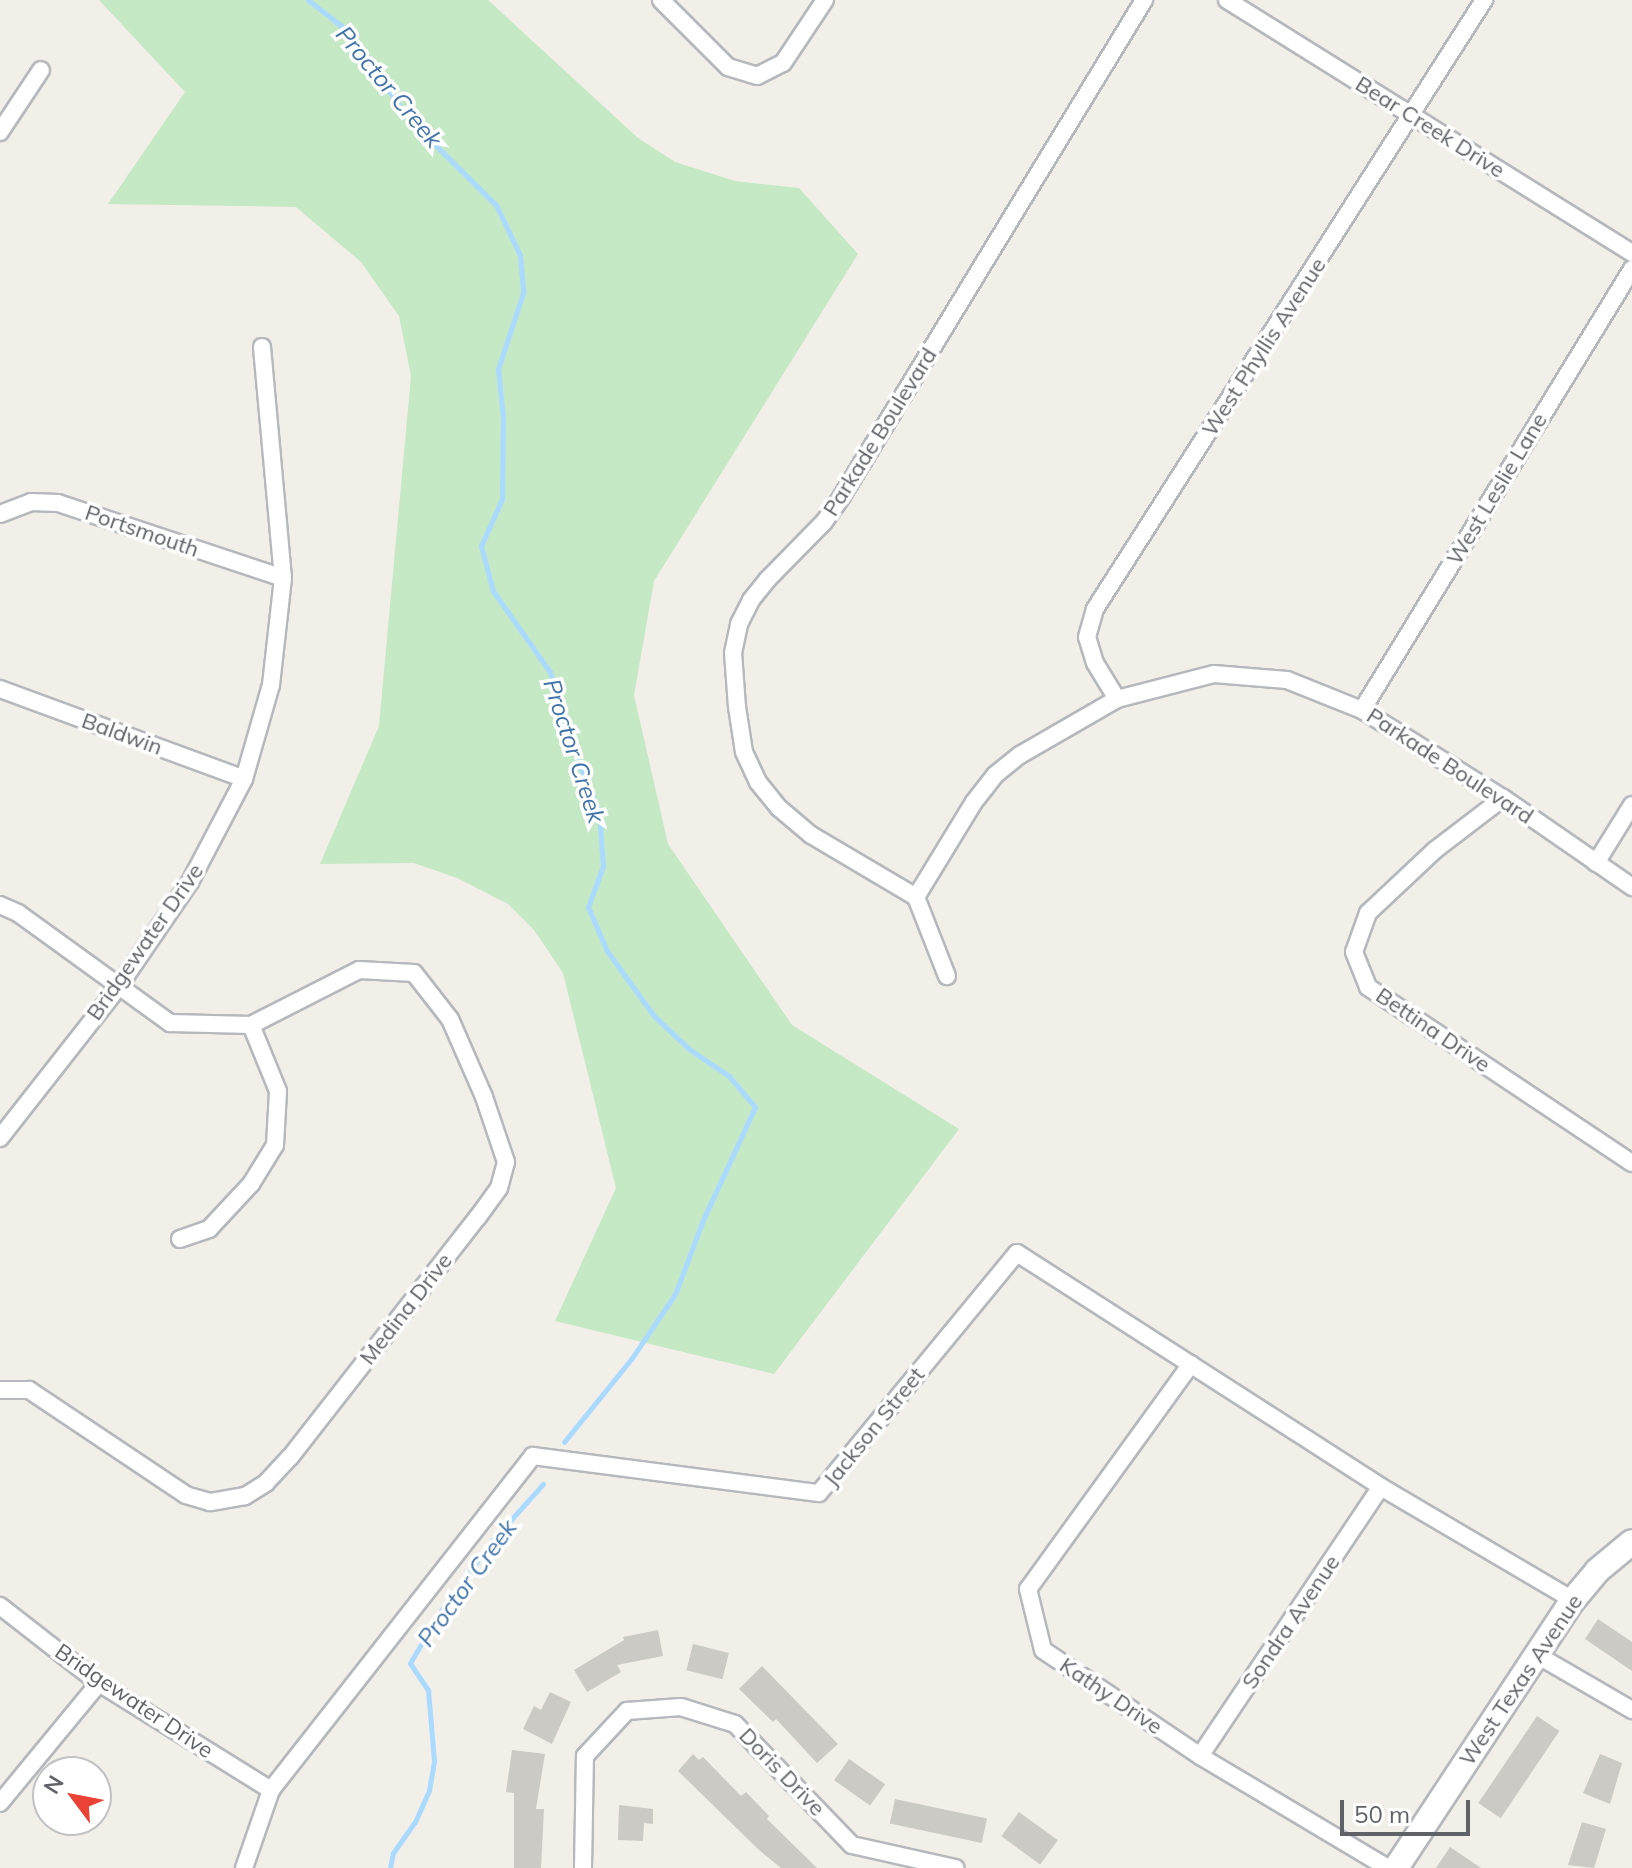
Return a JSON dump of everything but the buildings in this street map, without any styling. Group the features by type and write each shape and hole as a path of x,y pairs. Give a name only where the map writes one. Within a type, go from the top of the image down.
{"street":[{"path":"661,0 728,67 757,76 783,63 825,0"},
{"name":"Parkade Boulevard","path":"1144,0 842,496 824,522 767,580 751,600 739,624 733,653 737,707 744,752 758,782 779,808 811,835 916,897 995,775 1020,755 1117,699 1214,674 1287,680 1362,710 1503,798 1632,887"},
{"name":"Bear Creek Drive","path":"1227,0 1632,253"},
{"name":"West Phyllis Avenue","path":"1117,699 1095,663 1087,637 1095,609 1413,116 1484,0"},
{"path":"0,132 41,70"},
{"name":"West Leslie Lane","path":"1362,710 1632,269"},
{"name":"Bridgewater Drive","path":"0,1138 119,986 190,882 244,779 271,685 283,578 262,347"},
{"name":"Portsmouth","path":"0,514 31,502 58,503 283,578"},
{"name":"Baldwin","path":"0,689 244,779"},
{"name":"Bettina Drive","path":"1503,798 1435,850 1368,913 1354,952 1368,987 1632,1163"},
{"path":"1596,863 1632,805"},
{"path":"916,897 947,976"},
{"path":"0,905 18,913 170,1023 251,1025 278,1091 275,1145 251,1184 209,1229 180,1239"},
{"name":"Medina Drive","path":"0,1390 29,1390 186,1495 210,1502 245,1496 266,1483 499,1188 506,1162 499,1136 450,1019 414,973 359,970 251,1025"},
{"name":"Jackson Street","path":"244,1868 271,1790 533,1456 819,1493 1017,1253 1381,1487 1573,1600"},
{"name":"Kathy Drive","path":"1191,1364 1028,1589 1043,1650 1200,1756 1388,1868"},
{"name":"Sondra Avenue","path":"1200,1756 1381,1487"},
{"name":"West Texas Avenue","path":"1396,1868 1573,1600 1597,1571 1632,1542"},
{"name":"Bridgewater Drive","path":"0,1606 99,1683 271,1790"},
{"path":"1537,1655 1632,1710"},
{"path":"0,1803 99,1683"},
{"name":"Doris Drive","path":"583,1868 585,1756 627,1711 681,1707 735,1724 852,1845 955,1868"}],"green space":[{"path":"99,0 488,0 638,138 675,162 735,181 799,188 858,254 654,581 634,695 668,844 792,1025 959,1129 774,1374 555,1321 616,1188 563,973 534,930 508,904 457,878 414,863 320,864 379,726 411,376 399,316 361,262 296,207 108,204 185,92"}],"waterway":[{"name":"Proctor Creek","path":"308,0 348,31 408,118 496,205 520,255 523,293 498,369 503,417 502,499 481,546 493,591 550,672 567,734 599,812 603,866 588,907 607,951 654,1016 689,1049 729,1076 755,1107 703,1220 675,1294 632,1358 564,1442"},
{"name":"Proctor Creek","path":"390,1868 393,1853 415,1822 429,1790 434,1761 428,1690 410,1663 440,1612 491,1542 543,1484"}]}
